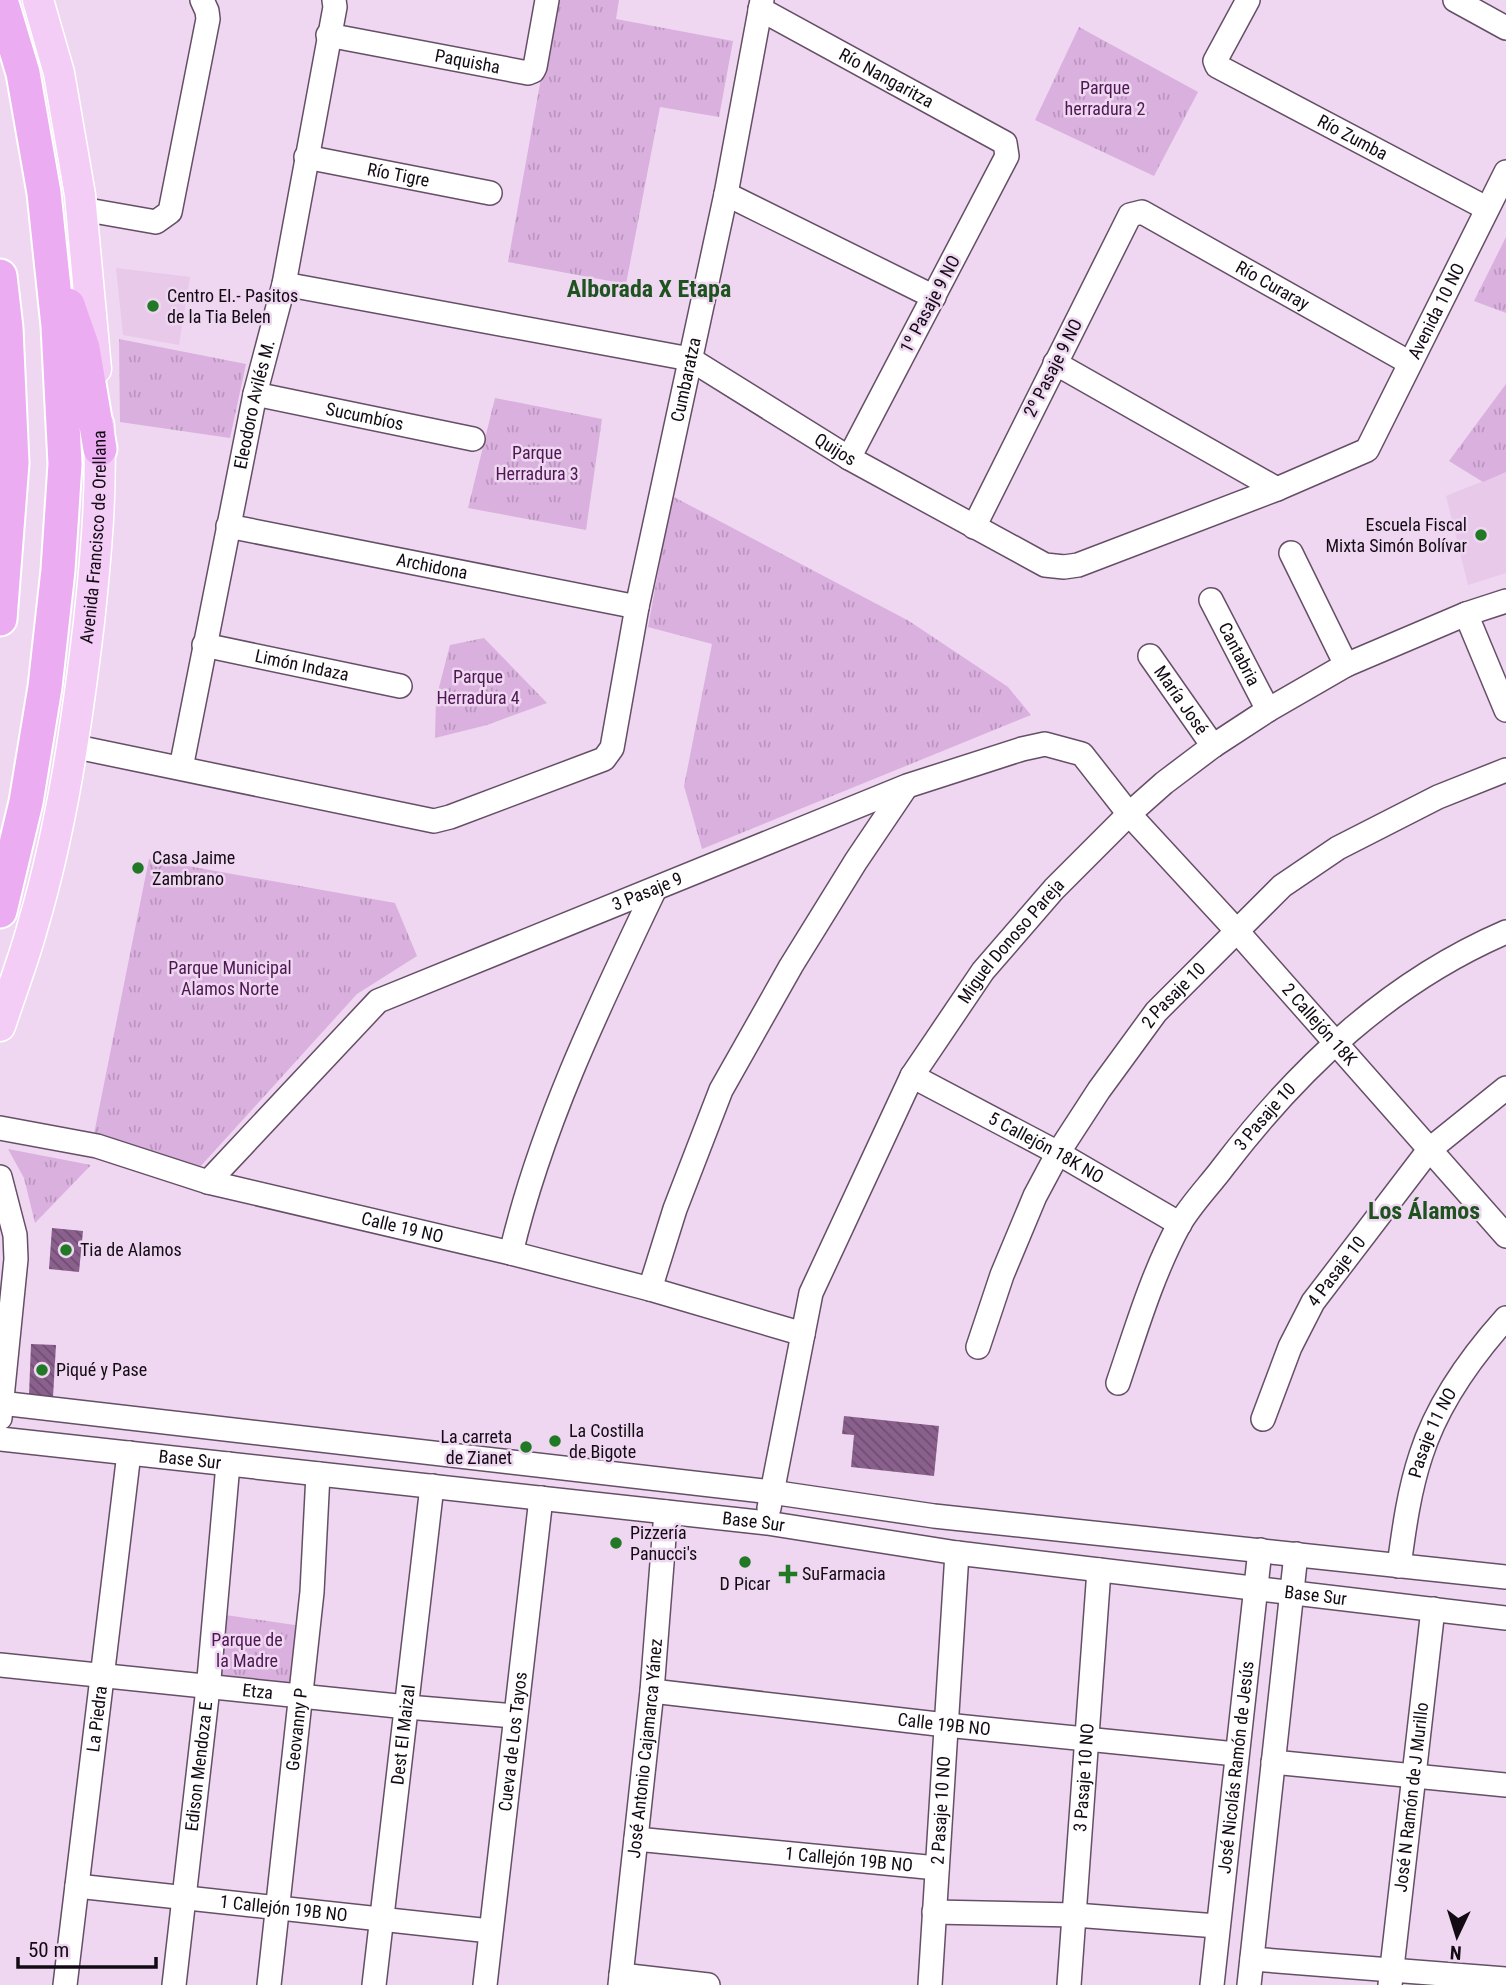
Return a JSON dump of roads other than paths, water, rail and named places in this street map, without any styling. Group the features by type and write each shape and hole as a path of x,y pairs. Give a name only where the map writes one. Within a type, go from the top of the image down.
{"highway":[{"name":"Avenida Francisco de Orellana","path":"0,911 26,802 43,699 58,570 65,464 58,326 44,193 23,73 1,0"},
{"path":"50,249 83,348 100,449"},
{"path":"0,275 6,328 12,463 0,619"},
{"path":"0,364 6,328"}],"main road":[{"name":"Avenida Francisco de Orellana","path":"0,1026 34,924 72,746 93,580 101,472 94,331 82,209 60,73 38,0"}],"street":[{"path":"82,209 156,222 170,212 208,19 202,0"},
{"name":"Eleodoro Avilés M.","path":"181,768 255,394 284,284 335,8 334,0"},
{"name":"Paquisha","path":"328,35 528,73 535,67 547,0"},
{"name":"Río Zumba","path":"1248,0 1215,61 1217,66 1486,208"},
{"path":"1455,0 1506,28"},
{"name":"Río Nangaritza","path":"761,5 1005,143 1007,149"},
{"name":"Cumbaratza","path":"181,768 434,821 604,758 612,748 636,607 726,194 761,5"},
{"name":"1º Pasaje 9 NO","path":"849,457 1007,156 1007,149"},
{"name":"Río Tigre","path":"306,156 490,193"},
{"name":"Avenida 10 NO","path":"1367,450 1506,172"},
{"path":"726,194 934,297"},
{"name":"Río Curaray","path":"1136,212 1142,212 1410,363"},
{"name":"2º Pasaje 9 NO","path":"974,527 1130,215 1136,212"},
{"name":"Quijos","path":"284,284 690,359 849,457 1045,565 1078,565 1278,489 1367,450"},
{"path":"1055,363 1278,489"},
{"name":"Sucumbíos","path":"255,394 473,439"},
{"name":"Archidona","path":"228,526 636,607"},
{"path":"1291,553 1346,665"},
{"name":"Cantabria","path":"1211,600 1268,710"},
{"name":"Miguel Donoso Pareja","path":"767,1523 811,1293 912,1076 984,971 1054,889 1129,814 1213,746 1268,710 1346,665 1466,614 1506,601"},
{"path":"1466,614 1506,710"},
{"name":"Limón Indaza","path":"204,645 400,687"},
{"name":"María José","path":"1150,656 1213,746"},
{"name":"3 Pasaje 9","path":"208,1182 378,1002 907,786 1045,744 1082,754 1129,814"},
{"path":"72,746 181,768"},
{"name":"2 Pasaje 10","path":"978,1347 1002,1275 1035,1196 1058,1153 1099,1090 1156,1012 1282,886 1338,848 1438,797 1506,770"},
{"path":"650,1289 675,1209 721,1090 798,954 907,786"},
{"name":"2 Callejón 18K","path":"1129,814 1236,930 1506,1236"},
{"path":"510,1254 538,1155 582,1045 653,891"},
{"name":"3 Pasaje 10","path":"1118,1383 1147,1297 1180,1224 1262,1117 1335,1041 1403,988 1506,932"},
{"name":"5 Callejón 18K NO","path":"912,1076 1058,1153 1180,1224"},
{"name":"4 Pasaje 10","path":"1263,1419 1290,1347 1314,1302 1429,1150 1506,1088"},
{"name":"Calle 19 NO","path":"0,1128 96,1146 208,1182 650,1289 803,1334"},
{"path":"0,1177 15,1235 16,1259 1,1408"},
{"name":"Pasaje 11 NO","path":"1399,1566 1406,1519 1421,1454 1443,1406 1482,1345 1506,1318"},
{"name":"Base Sur","path":"1,1408 772,1492 934,1516 1506,1577"},
{"name":"Base Sur","path":"0,1438 767,1523 957,1553 1506,1618"},
{"name":"La Piedra","path":"65,1985 129,1453"},
{"name":"Edison Mendoza E","path":"174,1985 208,1686 228,1464"},
{"name":"Geovanny P","path":"270,1985 312,1592 318,1474"},
{"name":"Dest El Maizal","path":"374,1985 432,1486"},
{"name":"Cueva de Los Tayos","path":"485,1985 541,1498"},
{"name":"José Antonio Cajamarca Yánez","path":"621,1980 652,1691 666,1512"},
{"name":"José Nicolás Ramón de Jesús","path":"1212,1985 1260,1550"},
{"name":"2 Pasaje 10 NO","path":"930,1985 957,1553"},
{"name":"José Nicolás Ramón de Jesús","path":"1249,1985 1296,1554"},
{"name":"3 Pasaje 10 NO","path":"1069,1985 1098,1570"},
{"name":"José N Ramón de J Murillo","path":"1391,1977 1433,1609"},
{"name":"Etza","path":"0,1664 514,1716"},
{"name":"Calle 19B NO","path":"652,1691 946,1725 1236,1754"},
{"path":"1273,1762 1506,1785"},
{"name":"1 Callejón 19B NO","path":"636,1839 937,1868"},
{"name":"1 Callejón 19B NO","path":"77,1886 490,1931"},
{"path":"934,1912 1075,1915 1217,1926"},
{"path":"1252,1959 1391,1977 1506,1979"},
{"path":"621,1980 708,1985"}],"place":[{"name":"Centro EI.- Pasitos de la Tia Belen","path":"153,306"},
{"name":"Escuela Fiscal Mixta Simón Bolívar","path":"1481,535"},
{"name":"Casa Jaime Zambrano","path":"138,868"},
{"name":"Tia de Alamos","path":"66,1250"},
{"name":"Piqué y Pase","path":"42,1370"},
{"name":"La Costilla de Bigote","path":"555,1441"},
{"name":"La carreta de Zianet","path":"526,1447"},
{"name":"Pizzería Panucci's","path":"616,1543"},
{"name":"D Picar","path":"745,1562"},
{"name":"SuFarmacia","path":"788,1574"}],"district":[{"name":"Alborada X Etapa","path":"649,289"},
{"name":"Los Álamos","path":"1424,1211"}],"park label":[{"name":"Parque herradura 2","path":"1105,98"},
{"name":"Parque Herradura 3","path":"537,463"},
{"name":"Parque Herradura 4","path":"478,687"},
{"name":"Parque Municipal Alamos Norte","path":"230,978"},
{"name":"Parque de la Madre","path":"247,1650"}]}
